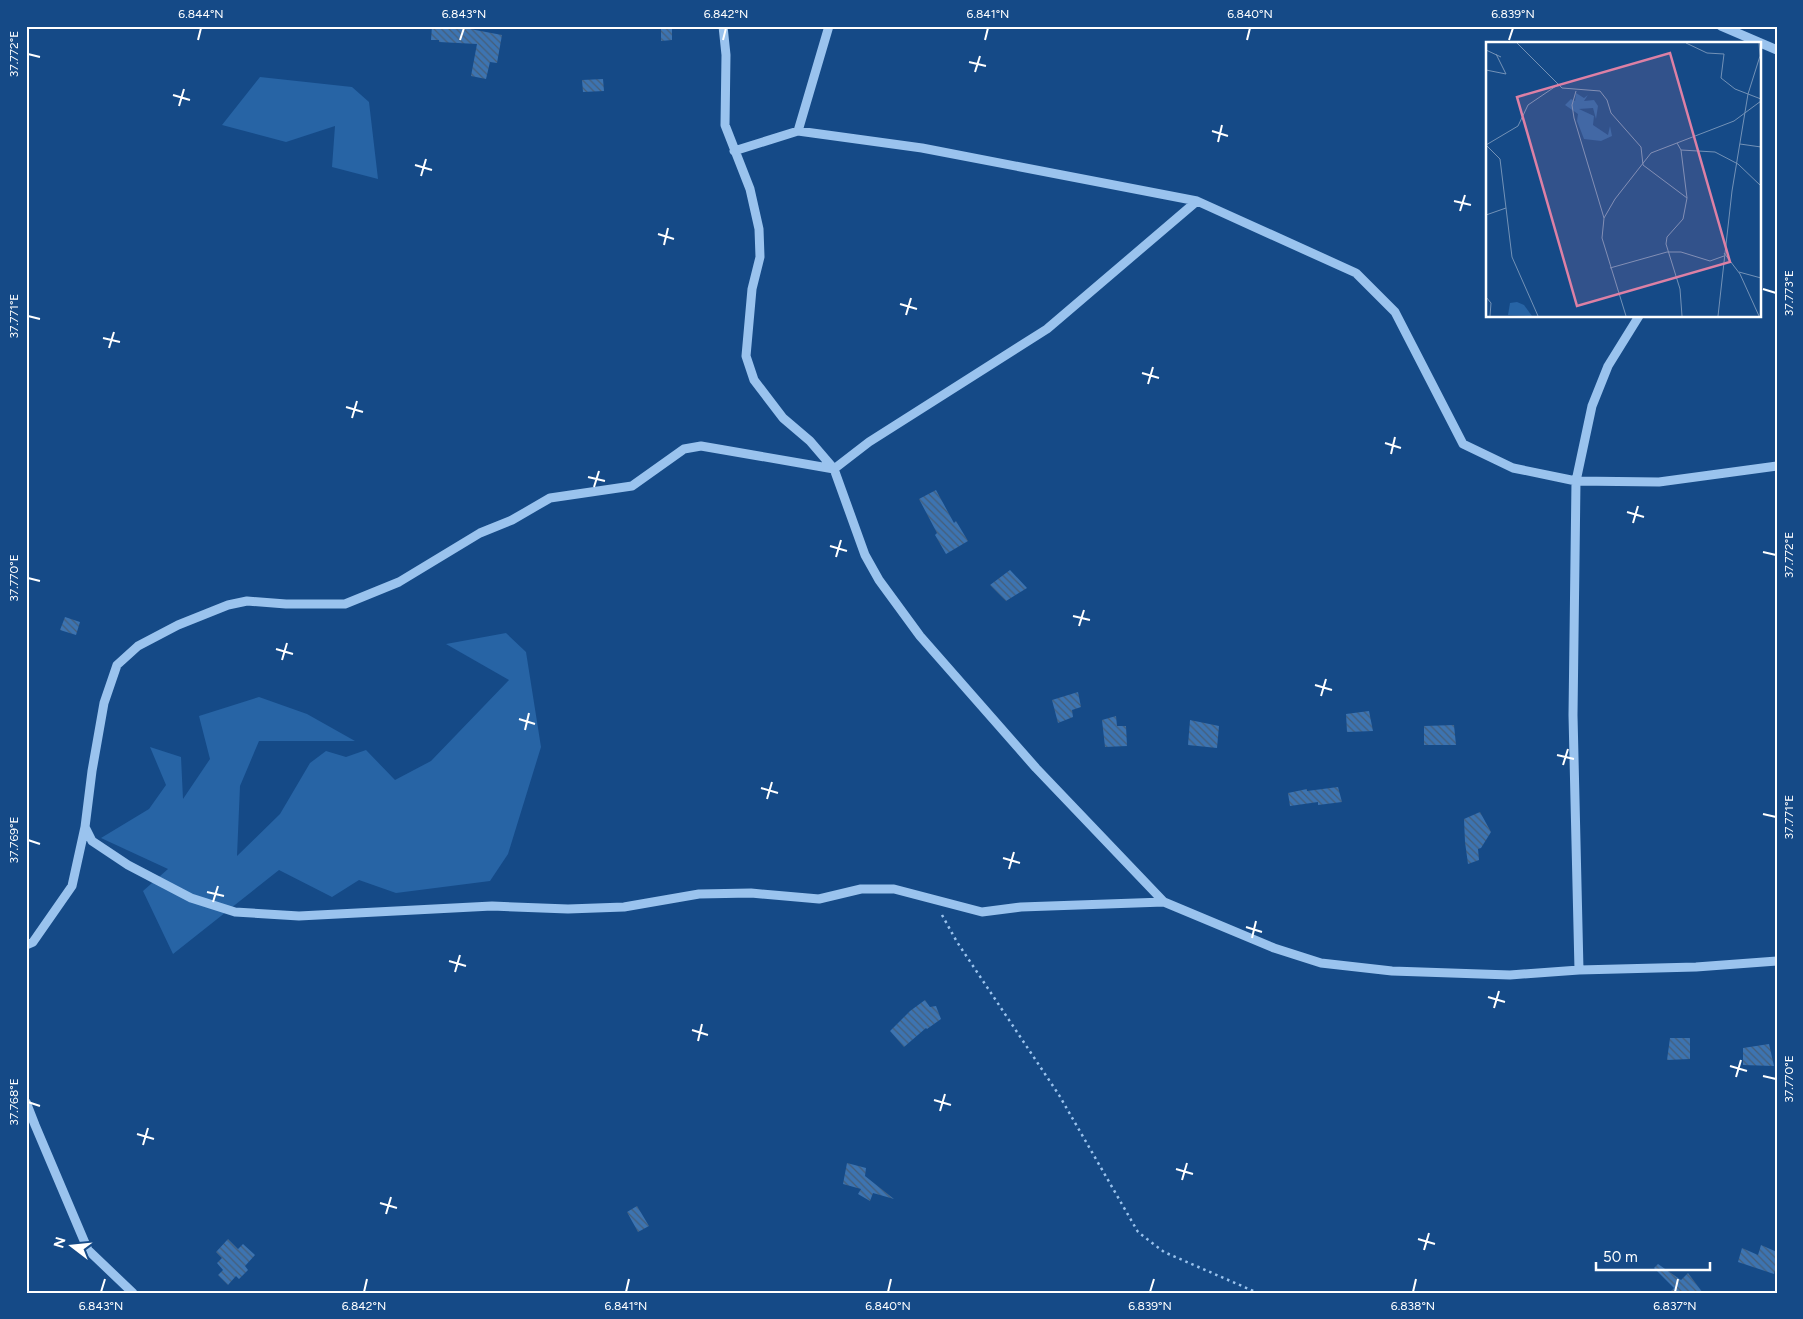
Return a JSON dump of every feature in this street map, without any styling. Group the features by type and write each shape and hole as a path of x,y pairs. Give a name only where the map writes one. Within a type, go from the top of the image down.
{"street":[{"path":"723,26 726,55 725,126 750,189 759,229 760,257 752,289 746,356 754,380 783,418 810,441 834,469 864,555 879,580 920,636 1036,768 1164,902 1274,948 1322,963 1392,971 1510,975 1579,970 1696,967 1777,962"},
{"path":"798,130 829,26"},
{"path":"1721,26 1743,40"},
{"path":"1760,45 1777,50"},
{"path":"734,151 798,130 922,148 1197,201 1356,273 1395,312 1463,444 1513,468 1576,480 1659,482 1777,466"},
{"path":"26,945 33,942 72,886 85,827 92,771 104,703 117,665 138,646 210,611 247,601 286,604 345,604 398,582 480,533 512,520 550,498 632,486 684,450 701,446 834,469 869,442 1046,329 1197,201"},
{"path":"1579,970 1573,715 1576,480 1592,406 1608,366 1639,318"},
{"path":"85,827 92,841 128,865 191,898 235,912 299,916 492,906 568,909 624,908 699,894 751,893 819,899 861,889 894,889 982,912 1021,907 1164,902"},
{"path":"26,1102 88,1250 133,1293"}],"path":[{"path":"935,900 957,942 1060,1095 1138,1232 1164,1252 1258,1293"}],"shaded area":[{"path":"260,77 352,87 369,102 378,179 332,167 335,126 286,142 222,125"},
{"path":"506,633 526,652 541,747 508,854 490,881 396,893 359,880 332,897 279,870 173,954 143,891 168,869 101,838 149,809 166,785 150,747 181,757 183,799 210,759 199,716 259,697 307,714 355,741 259,741 240,786 237,856 280,814 310,763 326,751 346,757 366,750 395,780 431,761 509,680 446,644"}],"building":[{"path":"432,26 454,26 502,35 497,63 490,62 486,79 471,76 477,44 431,40"},
{"path":"661,26 672,26 672,40 661,41"},
{"path":"603,79 604,91 583,92 582,80"},
{"path":"936,490 954,523 956,521 968,541 946,554 935,535 937,533 919,499"},
{"path":"1010,570 1027,588 1006,601 990,585"},
{"path":"65,617 80,622 76,635 60,630"},
{"path":"1078,692 1081,707 1072,710 1073,717 1058,723 1052,700"},
{"path":"1369,711 1373,731 1347,732 1346,714"},
{"path":"1116,716 1117,726 1126,726 1127,746 1105,747 1102,720"},
{"path":"1190,720 1219,726 1217,748 1188,745"},
{"path":"1454,725 1456,745 1424,745 1424,726"},
{"path":"1338,787 1342,802 1318,805 1318,802 1290,806 1288,793 1307,789 1307,791"},
{"path":"1480,812 1491,832 1481,848 1478,849 1479,860 1468,864 1464,819"},
{"path":"925,1000 930,1007 936,1006 941,1019 926,1028 904,1047 890,1031 910,1011"},
{"path":"1670,1038 1690,1038 1690,1059 1667,1060"},
{"path":"1769,1044 1774,1066 1743,1065 1743,1048"},
{"path":"847,1163 866,1168 865,1176 894,1199 873,1193 870,1201 858,1194 861,1189 843,1184"},
{"path":"637,1206 649,1226 638,1232 627,1212"},
{"path":"228,1239 238,1249 243,1244 255,1255 245,1266 248,1270 239,1279 236,1276 228,1285 218,1275 223,1270 217,1263 222,1258 216,1252"},
{"path":"1761,1245 1777,1252 1774,1274 1738,1262 1742,1248 1758,1255"},
{"path":"1658,1264 1681,1280 1688,1273 1703,1293 1669,1293 1674,1288 1654,1268"}]}
